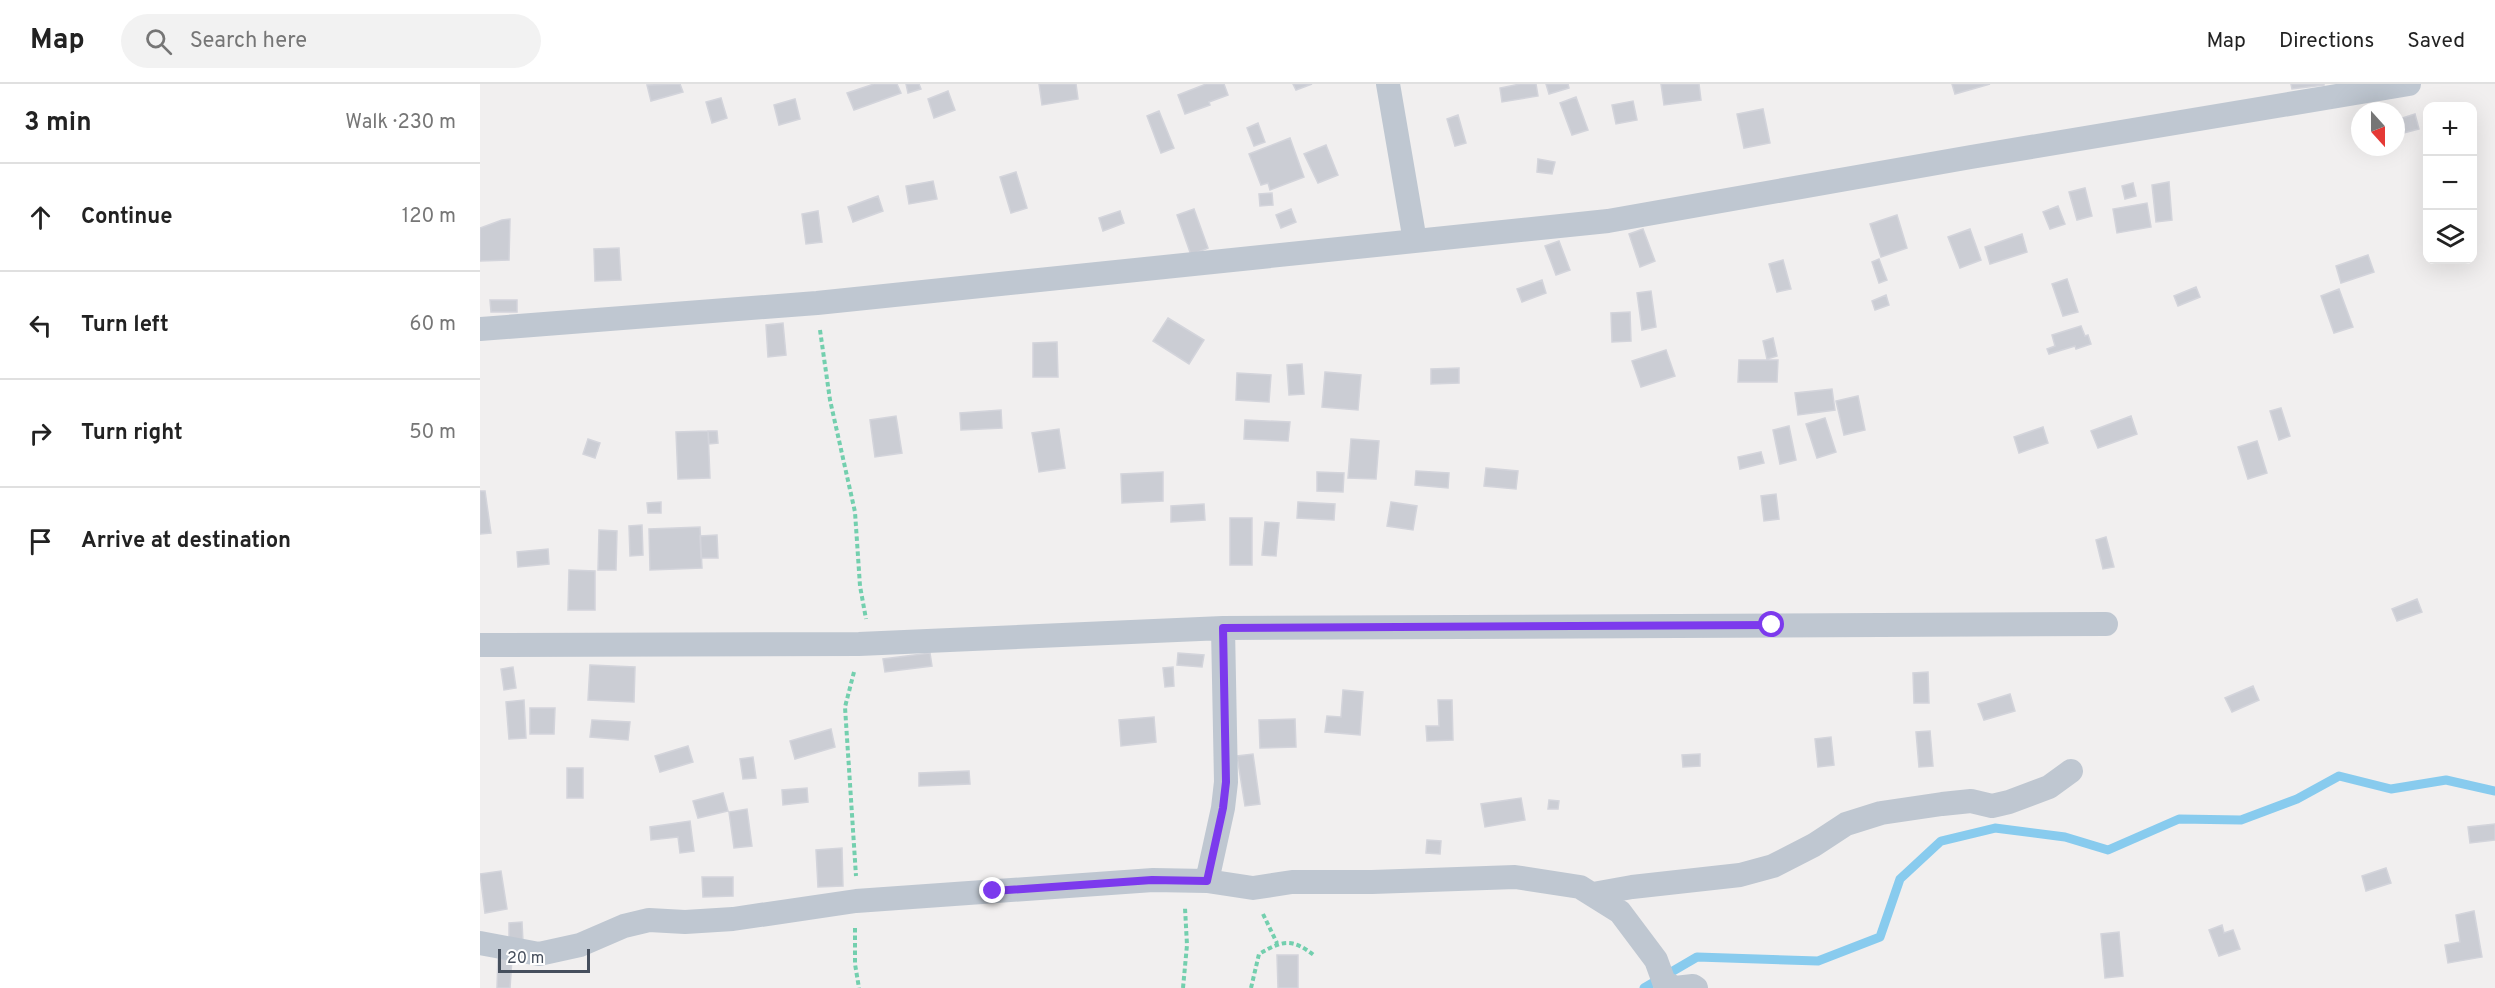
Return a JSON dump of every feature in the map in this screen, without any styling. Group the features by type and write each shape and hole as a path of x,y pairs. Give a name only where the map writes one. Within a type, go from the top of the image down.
{"street":[{"path":"1388,84 1415,241"},
{"path":"480,329 817,303 1608,221 1971,157 2409,84"},
{"path":"480,645 860,644 1223,628 2106,624"},
{"path":"1195,881 1223,808 1226,782 1223,628"},
{"path":"1593,894 1632,887 1740,875 1773,866 1814,845 1846,824 1881,813 1971,801 1992,806 2049,787 2071,771"},
{"path":"480,943 539,954 580,945 624,926 649,920 685,922 724,919 856,901 1152,880 1195,881 1253,888 1292,882 1515,877 1580,887 1593,894 1620,912 1656,960 1664,982 1675,988 1693,986 1696,988"}],"path":[{"path":"1183,988 1195,881"},
{"path":"1251,988 1259,954 1277,943 1300,944 1315,956"}],"building":[{"path":"680,84 683,92 651,101 647,85"},
{"path":"874,84 897,84 901,93 854,110 847,93"},
{"path":"906,84 919,84 921,89 908,93"},
{"path":"1039,84 1076,84 1078,99 1042,105"},
{"path":"1206,84 1224,84 1228,95 1209,102 1210,105 1185,114 1178,95"},
{"path":"1293,84 1312,84 1296,90"},
{"path":"1536,84 1538,96 1502,102 1500,88"},
{"path":"1546,84 1568,84 1569,88 1549,94"},
{"path":"1661,84 1699,84 1701,100 1664,105"},
{"path":"1952,84 1990,84 1955,94"},
{"path":"2291,84 2324,84 2324,85 2292,89"},
{"path":"948,91 955,110 934,118 928,99"},
{"path":"1576,97 1588,130 1572,135 1560,103"},
{"path":"721,98 727,118 712,123 706,102"},
{"path":"795,99 800,119 779,125 774,105"},
{"path":"1633,101 1637,120 1616,124 1612,105"},
{"path":"1763,109 1770,143 1744,148 1737,114"},
{"path":"1159,111 1174,148 1161,153 1147,116"},
{"path":"2415,114 2419,129 2405,133 2405,117"},
{"path":"1458,115 1466,143 1455,146 1447,119"},
{"path":"1258,123 1265,142 1254,146 1247,128"},
{"path":"1290,138 1304,177 1270,190 1268,183 1261,185 1249,154"},
{"path":"1326,145 1338,175 1318,183 1304,154"},
{"path":"1538,159 1555,162 1552,174 1537,172"},
{"path":"1016,172 1027,208 1011,213 1000,177"},
{"path":"933,181 937,199 909,204 906,186"},
{"path":"2169,182 2172,220 2156,222 2152,185"},
{"path":"2133,183 2136,196 2125,199 2122,186"},
{"path":"2085,188 2092,216 2077,220 2069,192"},
{"path":"1272,193 1273,205 1260,206 1259,194"},
{"path":"878,196 883,211 853,222 848,207"},
{"path":"2147,203 2151,227 2117,233 2113,209"},
{"path":"2058,206 2065,224 2050,229 2043,212"},
{"path":"1194,209 1208,248 1191,255 1177,215"},
{"path":"1291,209 1296,222 1281,228 1276,215"},
{"path":"818,211 822,242 806,244 802,214"},
{"path":"1120,211 1124,223 1103,231 1099,218"},
{"path":"1897,215 1907,248 1881,257 1870,224"},
{"path":"510,219 509,260 480,261 480,228"},
{"path":"1643,229 1655,261 1640,267 1629,234"},
{"path":"1970,229 1981,260 1960,268 1948,237"},
{"path":"2022,234 2027,252 1990,264 1985,247"},
{"path":"1559,241 1570,270 1556,275 1545,246"},
{"path":"619,248 621,280 595,281 594,249"},
{"path":"2368,255 2374,272 2341,283 2336,266"},
{"path":"1879,259 1887,280 1879,283 1872,262"},
{"path":"1783,260 1791,289 1777,292 1769,264"},
{"path":"2067,279 2078,312 2063,316 2052,284"},
{"path":"1542,280 1546,293 1522,302 1517,289"},
{"path":"2196,287 2200,297 2178,306 2174,296"},
{"path":"2339,289 2353,327 2334,333 2321,296"},
{"path":"1651,291 1656,327 1642,330 1637,293"},
{"path":"1886,295 1889,305 1875,310 1872,301"},
{"path":"490,300 517,300 517,312 491,312"},
{"path":"1630,312 1631,341 1612,342 1611,313"},
{"path":"1168,318 1204,340 1189,364 1153,341"},
{"path":"783,323 786,355 768,357 766,325"},
{"path":"2081,326 2091,344 2049,354 2047,349 2055,346 2052,335"},
{"path":"1773,338 1777,356 1767,359 1763,341"},
{"path":"1057,342 1058,377 1033,377 1033,343"},
{"path":"1666,350 1675,376 1641,387 1632,361"},
{"path":"1739,360 1778,360 1777,382 1738,382"},
{"path":"1302,364 1304,394 1289,395 1287,365"},
{"path":"1459,368 1459,383 1431,384 1431,369"},
{"path":"1325,372 1361,375 1358,410 1322,407"},
{"path":"1237,373 1271,375 1269,402 1236,400"},
{"path":"1832,389 1835,410 1798,415 1795,393"},
{"path":"1858,396 1865,430 1844,435 1836,401"},
{"path":"2281,408 2290,436 2279,440 2270,411"},
{"path":"1001,410 1002,428 961,430 960,413"},
{"path":"896,416 902,453 875,457 870,420"},
{"path":"2131,416 2137,434 2098,448 2091,431"},
{"path":"1825,418 1836,452 1817,458 1806,424"},
{"path":"1245,420 1290,422 1288,441 1244,439"},
{"path":"1789,426 1796,460 1780,464 1773,430"},
{"path":"2043,427 2048,443 2019,453 2014,437"},
{"path":"1059,429 1065,468 1039,472 1032,433"},
{"path":"708,431 710,478 678,479 676,432"},
{"path":"708,431 717,431 718,443 709,444"},
{"path":"588,439 600,443 595,458 583,454"},
{"path":"1351,439 1379,441 1376,479 1348,478"},
{"path":"2257,441 2267,473 2248,479 2238,447"},
{"path":"1761,452 1764,463 1740,469 1738,457"},
{"path":"1486,468 1518,471 1516,489 1484,486"},
{"path":"1416,471 1449,473 1448,488 1415,485"},
{"path":"1163,472 1163,501 1122,503 1121,474"},
{"path":"1317,472 1344,473 1343,492 1317,491"},
{"path":"480,491 485,491 491,533 480,534"},
{"path":"1776,494 1779,519 1764,521 1761,496"},
{"path":"661,502 661,513 648,513 647,503"},
{"path":"1298,502 1335,504 1334,520 1297,518"},
{"path":"1391,502 1417,506 1413,530 1387,526"},
{"path":"1204,504 1205,520 1171,522 1171,506"},
{"path":"1230,518 1252,518 1252,565 1230,565"},
{"path":"1265,522 1279,523 1276,556 1262,555"},
{"path":"642,525 643,555 630,556 629,526"},
{"path":"700,527 702,568 650,570 649,529"},
{"path":"599,530 617,531 616,570 598,570"},
{"path":"717,535 718,558 701,558 700,536"},
{"path":"2106,537 2114,567 2103,569 2096,540"},
{"path":"548,549 549,564 518,567 517,552"},
{"path":"569,570 595,571 595,610 568,610"},
{"path":"2417,599 2422,612 2397,621 2392,609"},
{"path":"930,653 932,666 885,672 883,659"},
{"path":"1178,653 1204,655 1202,667 1177,665"},
{"path":"590,665 635,667 634,702 588,700"},
{"path":"513,667 516,688 504,690 501,669"},
{"path":"1173,667 1174,686 1165,687 1163,668"},
{"path":"1928,672 1929,703 1914,703 1913,673"},
{"path":"2253,686 2259,700 2232,712 2225,698"},
{"path":"1343,690 1363,692 1360,735 1325,732 1327,716 1341,717"},
{"path":"2010,694 2015,711 1984,720 1978,704"},
{"path":"524,700 526,738 509,739 506,702"},
{"path":"1438,700 1452,700 1453,740 1427,741 1426,726 1439,726"},
{"path":"530,708 555,708 554,734 530,734"},
{"path":"1154,717 1156,742 1121,746 1119,720"},
{"path":"1295,719 1296,747 1260,748 1259,720"},
{"path":"592,720 630,722 628,740 590,737"},
{"path":"831,729 835,747 795,759 790,741"},
{"path":"1930,731 1933,766 1919,767 1916,732"},
{"path":"1831,737 1834,765 1818,767 1815,739"},
{"path":"688,746 693,762 660,772 655,756"},
{"path":"1253,754 1260,804 1245,806 1237,756"},
{"path":"1700,754 1700,766 1683,767 1682,755"},
{"path":"753,757 756,778 743,779 740,759"},
{"path":"567,768 583,768 583,798 567,798"},
{"path":"969,771 970,784 919,786 919,773"},
{"path":"807,788 808,802 783,805 782,790"},
{"path":"723,793 728,811 698,818 693,801"},
{"path":"1521,798 1525,820 1485,827 1481,804"},
{"path":"1549,800 1559,801 1558,809 1548,809"},
{"path":"747,809 752,846 734,848 729,812"},
{"path":"690,821 694,851 680,853 678,837 651,840 650,827"},
{"path":"2495,824 2495,840 2470,843 2468,827"},
{"path":"1427,840 1441,841 1440,854 1426,853"},
{"path":"842,848 843,886 818,887 816,850"},
{"path":"2386,868 2391,883 2366,891 2362,876"},
{"path":"501,871 507,909 485,913 480,874"},
{"path":"702,877 733,877 733,896 703,897"},
{"path":"2474,911 2482,957 2448,963 2445,945 2460,942 2456,915"},
{"path":"522,922 523,942 509,942 509,923"},
{"path":"2222,925 2224,933 2233,930 2240,949 2219,956 2209,930"},
{"path":"2119,932 2123,976 2105,978 2101,934"},
{"path":"1277,955 1298,955 1298,988 1278,988"},
{"path":"498,957 512,958 510,988 497,988"}],"waterway":[{"path":"1644,988 1697,957 1818,961 1880,937 1900,879 1941,841 1995,828 2065,837 2108,850 2179,819 2241,820 2297,799 2339,776 2391,789 2446,780 2495,791"}],"route":[{"path":"993,891 1152,880 1207,881 1223,808 1226,782 1223,628 1772,625"}]}
